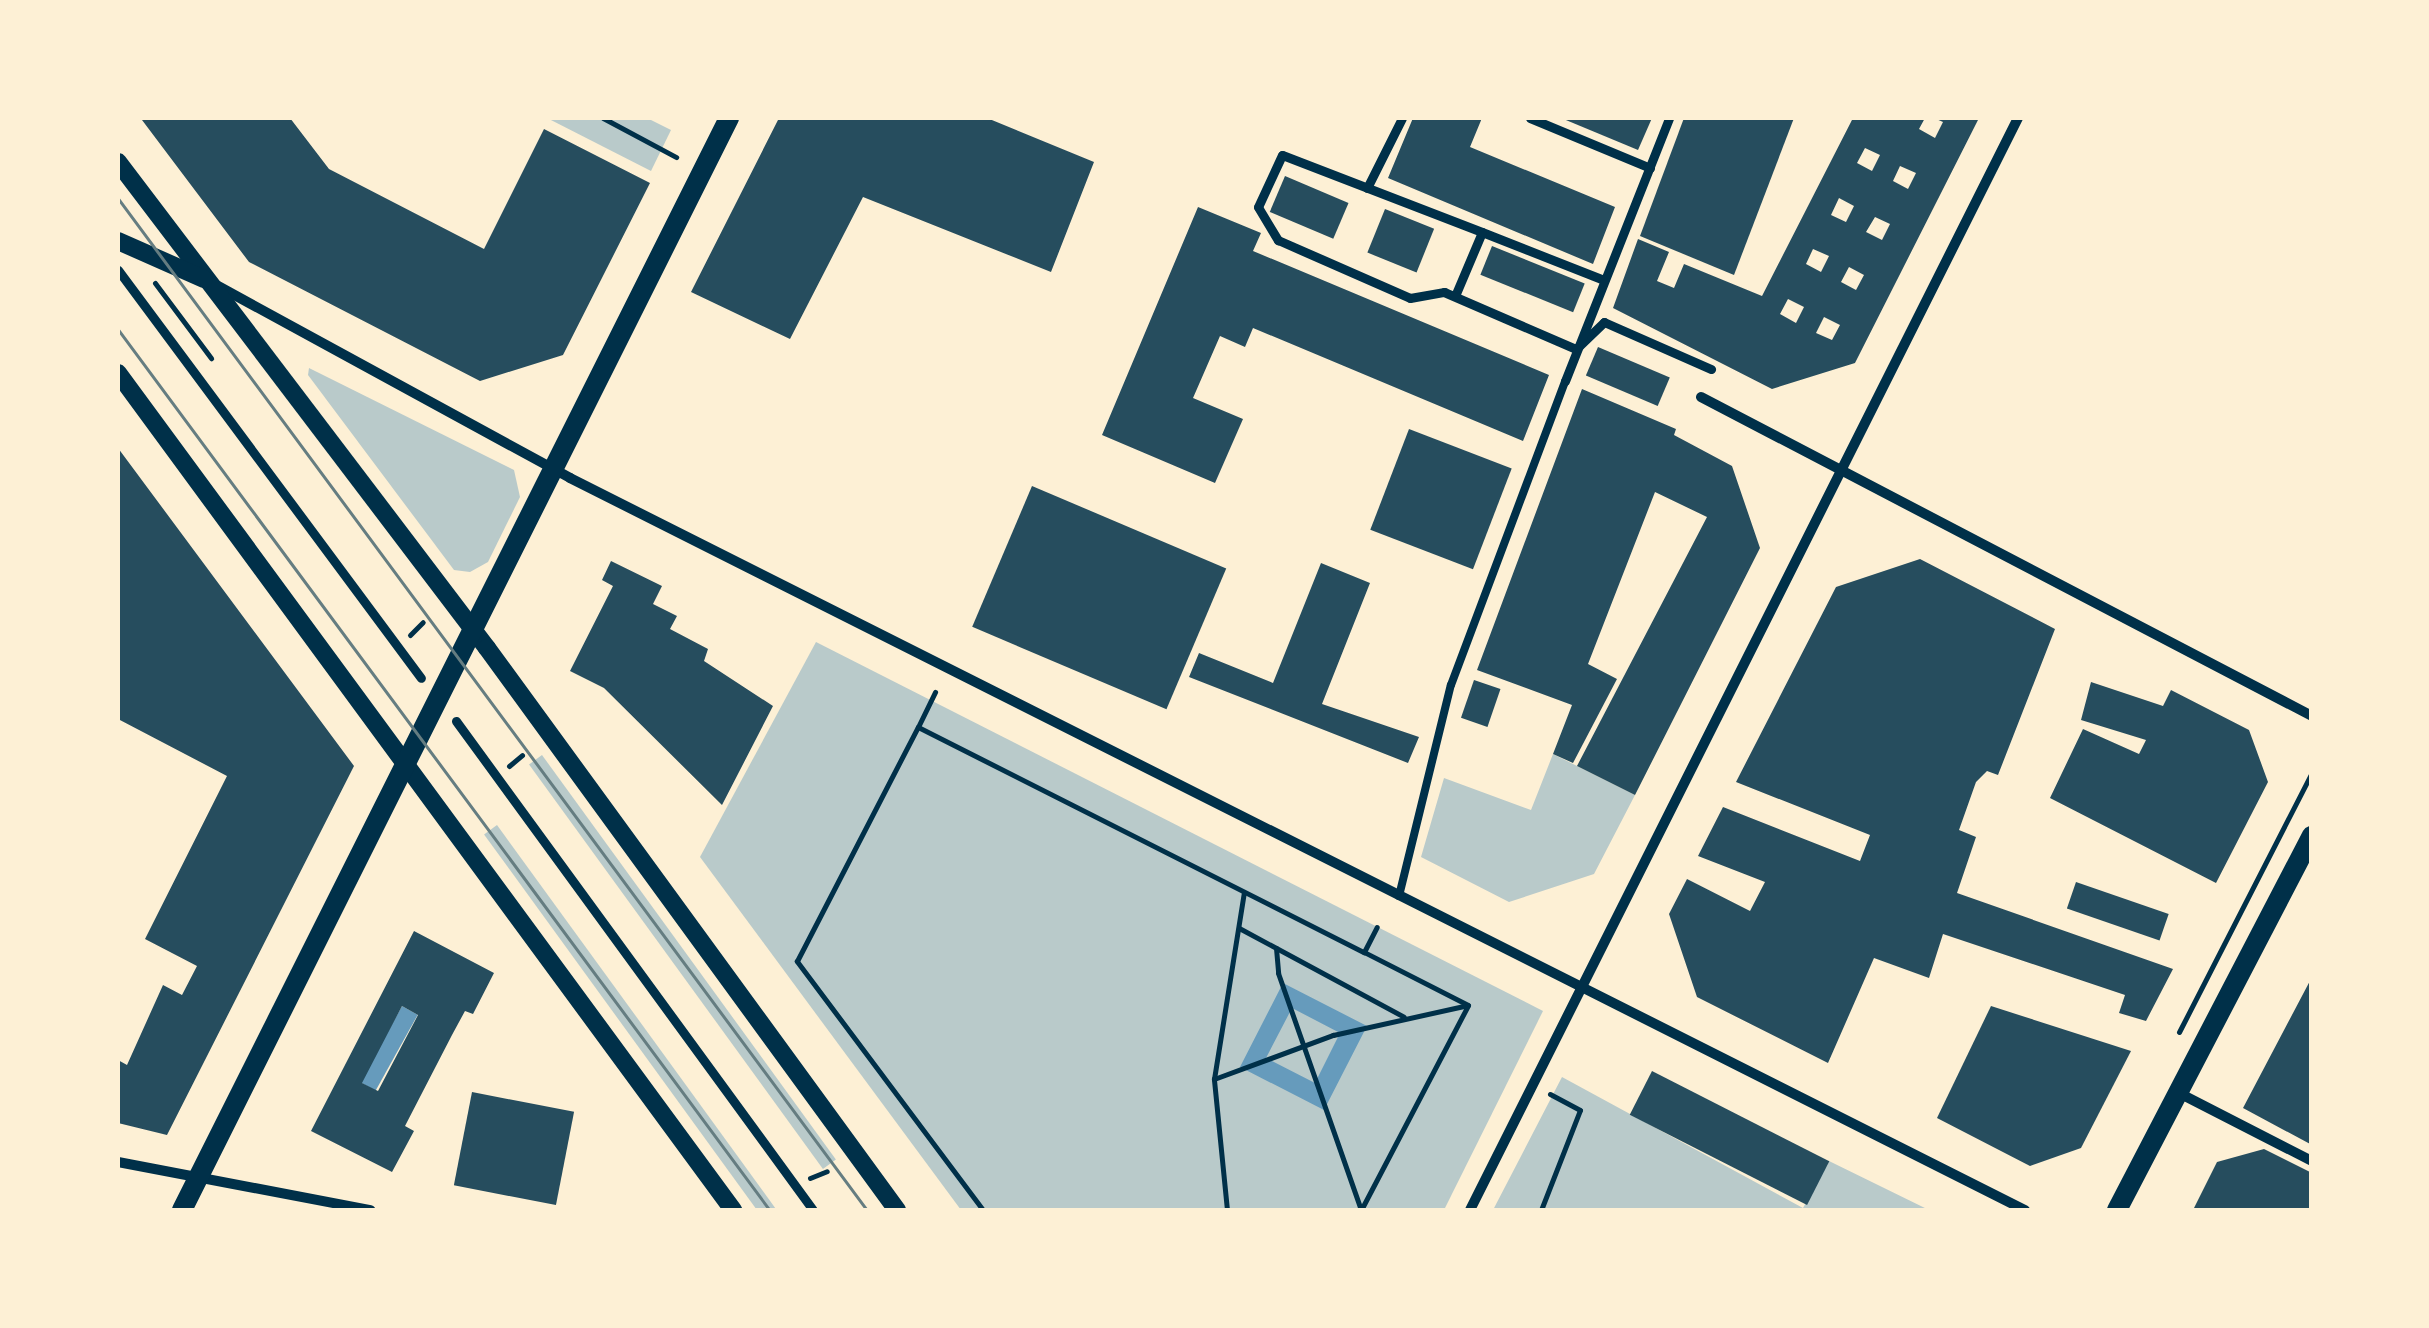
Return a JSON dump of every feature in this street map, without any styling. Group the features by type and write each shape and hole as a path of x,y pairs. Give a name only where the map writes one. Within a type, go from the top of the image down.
{"main road":[{"path":"182,1210 471,626 729,118"},
{"path":"2118,1210 2312,836"}],"street":[{"path":"1367,188 1402,118"},
{"path":"1530,118 1650,168"},
{"path":"1565,381 1670,118"},
{"path":"1470,1210 2018,118"},
{"path":"1576,349 1455,296 1410,298 1278,240 1258,207 1282,156 1604,280"},
{"path":"118,162 471,626 897,1210"},
{"path":"1455,296 1482,232"},
{"path":"118,241 205,279 553,468 2024,1210"},
{"path":"118,270 421,678"},
{"path":"1576,349 1604,322 1712,370"},
{"path":"118,373 733,1210"},
{"path":"1701,398 2312,716"},
{"path":"456,721 813,1210"},
{"path":"2179,1092 2312,1161"},
{"path":"118,1162 196,1180 370,1210"}],"lane":[{"path":"1399,896 1451,685 1565,381"}],"path":[{"path":"603,118 676,157"},
{"path":"935,692 797,960 983,1210"},
{"path":"918,727 1468,1005"},
{"path":"2174,1042 2312,772"},
{"path":"1227,1210 1214,1079 1244,892"},
{"path":"1364,952 1377,927"},
{"path":"1238,928 1404,1017"},
{"path":"1276,948 1278,973 1361,1210"},
{"path":"1214,1079 1333,1036 1468,1005"},
{"path":"1361,1210 1468,1005"},
{"path":"1541,1210 1580,1110 1549,1094"}],"shaded area":[{"path":"547,118 647,118 671,130 651,171"},
{"path":"309,368 514,470 520,497 488,562 470,572 454,570 308,375"},
{"path":"816,642 1543,1011 1444,1210 961,1210 700,857"},
{"path":"1553,754 1635,795 1594,874 1509,902 1421,857 1444,778 1531,810"},
{"path":"542,755 836,1160 823,1169 529,764"},
{"path":"497,825 777,1210 757,1210 484,834"},
{"path":"1562,1077 1803,1208 1829,1161 1929,1210 1493,1210"}],"water":[{"path":"1283,983 1367,1026 1324,1110 1240,1067","holes":["1292,1008 1340,1033 1315,1083 1266,1058"]},
{"path":"402,1006 418,1015 376,1091 360,1082"}],"building":[{"path":"290,118 329,169 484,249 544,129 650,183 563,355 480,381 249,262 142,120"},
{"path":"779,118 987,118 1094,162 1051,272 863,197 790,339 691,292"},
{"path":"1413,118 1482,118 1470,147 1615,207 1593,264 1388,178"},
{"path":"1561,118 1652,118 1638,150"},
{"path":"1684,118 1794,118 1734,275 1640,236"},
{"path":"1853,118 1925,118 1919,129 1935,138 1943,122 1934,118 1979,118 1855,363 1772,389 1613,308 1638,239 1669,252 1657,281 1674,288 1684,264 1762,296","holes":["1865,148 1880,155 1872,171 1857,163","1900,166 1916,173 1908,189 1893,181","1839,198 1854,206 1846,222 1831,215","1875,217 1890,224 1882,240 1866,232","1813,249 1829,256 1821,272 1806,264","1849,267 1864,275 1856,290 1841,282","1788,299 1804,307 1796,323 1780,314","1824,317 1840,325 1832,340 1816,333"]},
{"path":"1285,176 1349,203 1333,239 1270,212"},
{"path":"1198,207 1261,233 1253,251 1549,375 1523,441 1253,328 1245,347 1220,336 1193,398 1243,419 1215,483 1102,435"},
{"path":"1385,209 1434,229 1417,272 1367,253"},
{"path":"1492,246 1585,283 1573,312 1480,275"},
{"path":"1598,347 1670,377 1658,406 1586,376"},
{"path":"1582,389 1676,429 1674,435 1732,466 1760,548 1635,795 1577,766 1707,517 1655,492 1588,664 1617,679 1573,763 1553,754 1572,705 1477,670"},
{"path":"1409,429 1512,468 1473,569 1370,530"},
{"path":"118,448 354,766 167,1135 118,1123 118,1060 127,1065 163,985 182,995 197,966 145,939 227,776 118,719"},
{"path":"1032,486 1226,568 1166,709 972,627"},
{"path":"1920,559 2055,629 1998,775 1987,771 1976,782 1959,830 1976,837 1957,893 2173,969 2146,1021 2119,1013 2125,995 1943,934 1929,978 1874,958 1828,1063 1697,997 1669,914 1687,879 1750,911 1765,882 1698,856 1723,807 1860,861 1870,835 1736,782 1836,587"},
{"path":"611,561 662,586 653,604 677,616 670,629 708,649 704,661 773,706 722,805 604,688 570,671 613,586 602,580"},
{"path":"1321,563 1370,583 1322,704 1419,737 1408,763 1189,677 1199,653 1273,683"},
{"path":"1474,680 1500,689 1487,727 1461,718"},
{"path":"2091,682 2163,706 2171,690 2249,730 2268,782 2216,883 2050,798 2083,729 2139,754 2146,740 2081,720"},
{"path":"2076,882 2169,914 2160,940 2067,908"},
{"path":"414,931 494,973 473,1014 465,1011 405,1126 414,1131 392,1172 311,1131","holes":["402,1006 418,1015 378,1091 362,1083"]},
{"path":"2312,977 2309,1073 2312,1145 2243,1108"},
{"path":"1991,1006 2131,1051 2081,1148 2030,1166 1937,1118"},
{"path":"1652,1071 1829,1161 1807,1205 1630,1115"},
{"path":"472,1092 574,1112 556,1205 454,1185"},
{"path":"2264,1149 2312,1173 2312,1210 2193,1210 2217,1162"}],"tram line":[{"path":"118,198 867,1210"},
{"path":"118,329 770,1210"}]}
